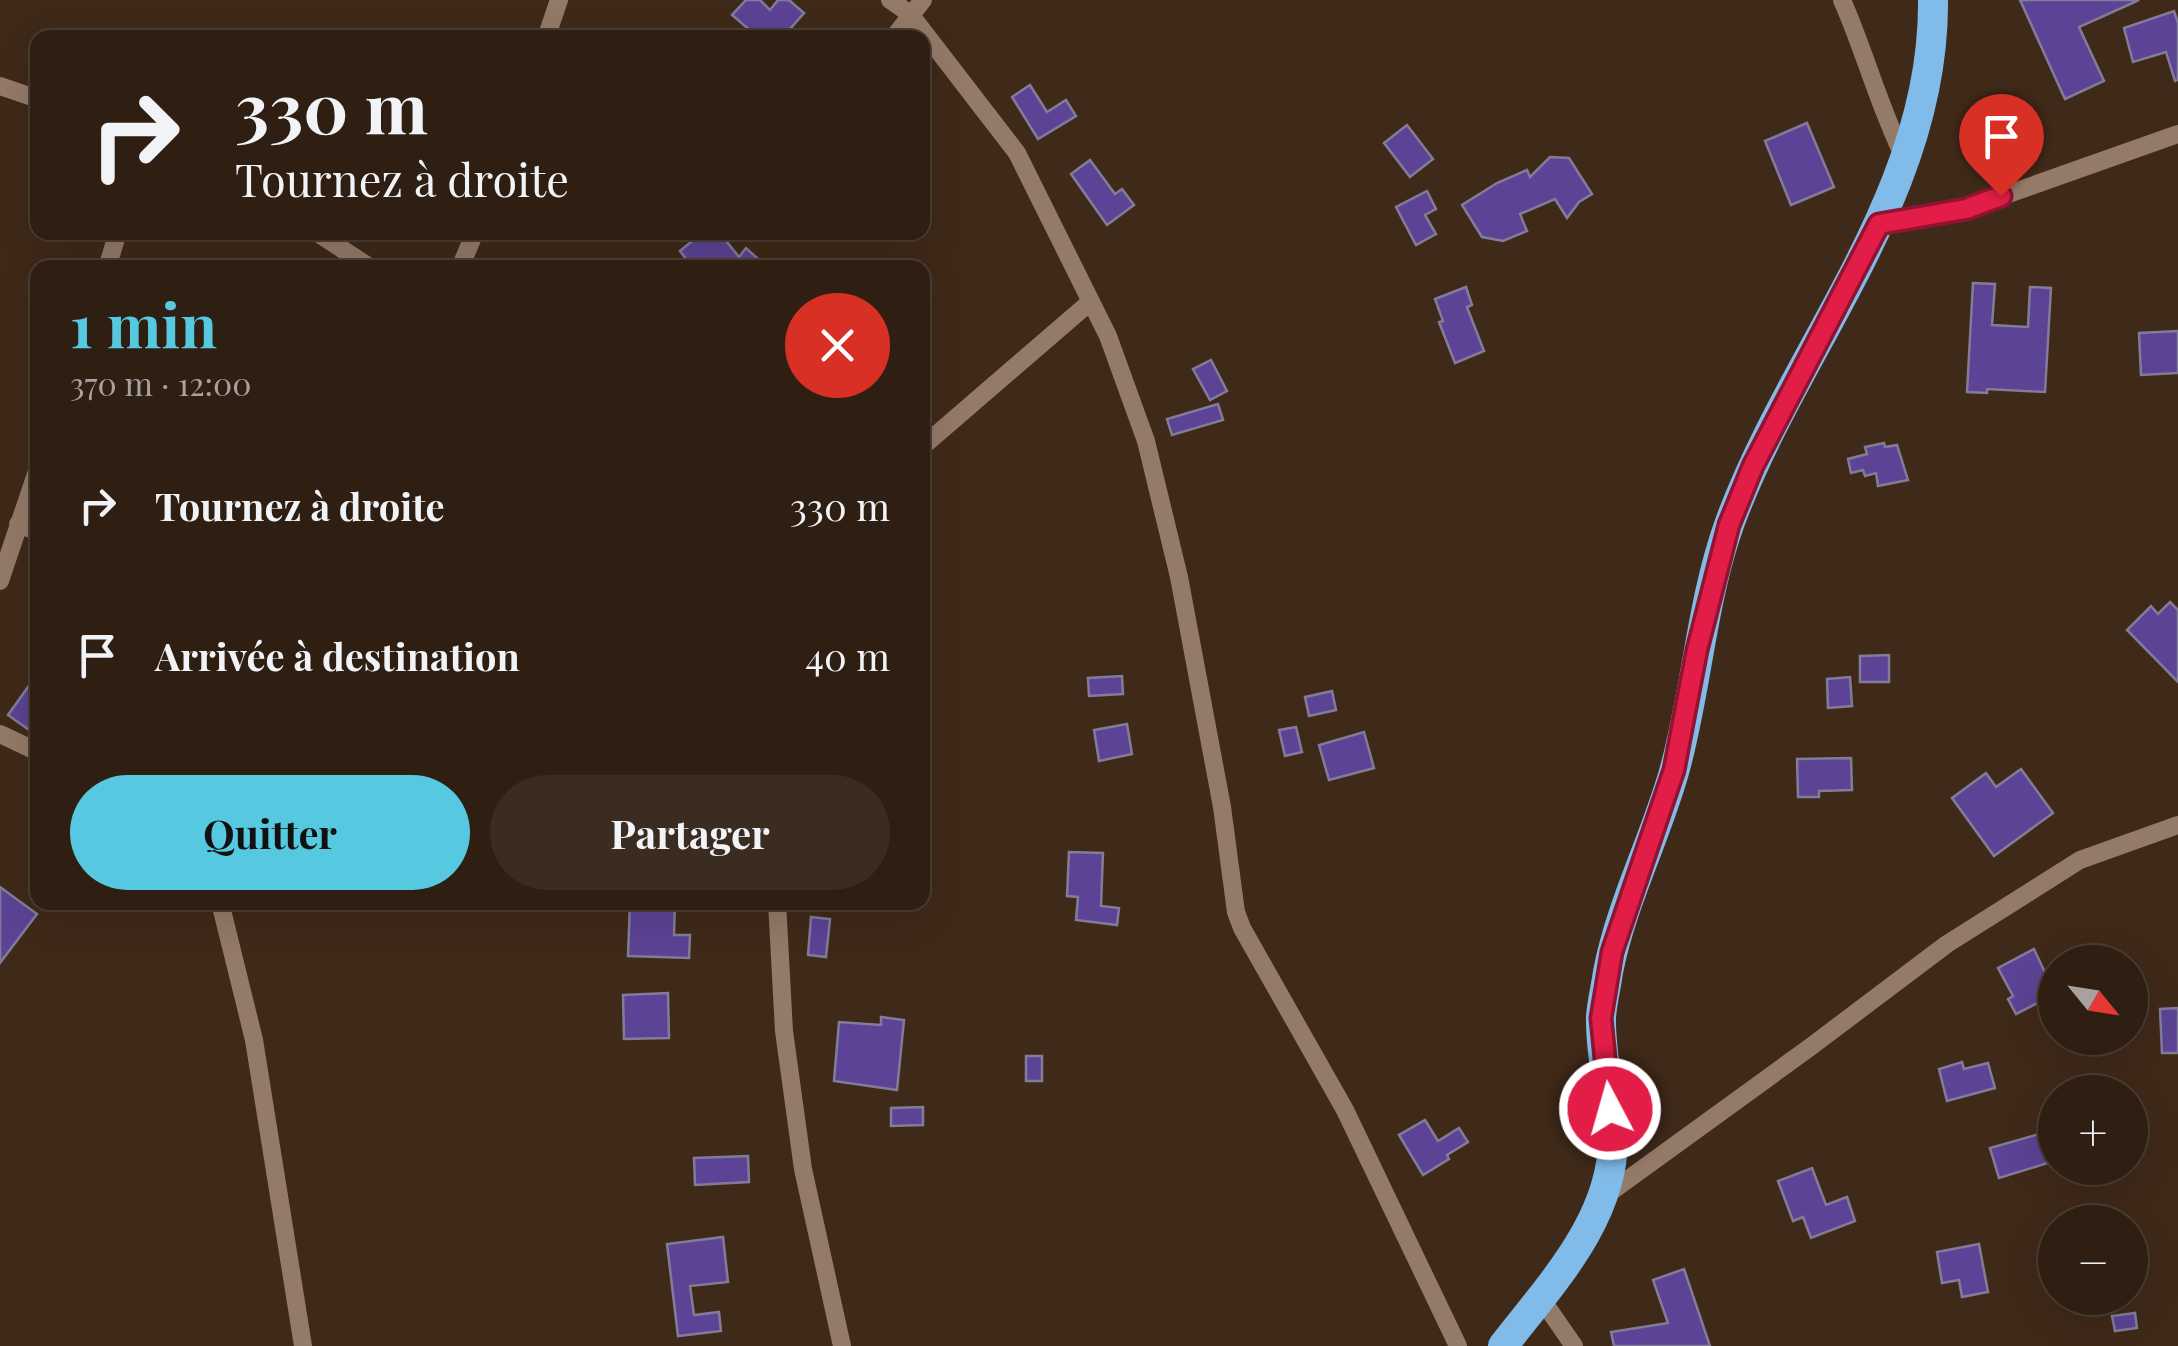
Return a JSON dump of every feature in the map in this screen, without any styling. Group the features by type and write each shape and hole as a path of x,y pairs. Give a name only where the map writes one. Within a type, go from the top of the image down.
{"highway":[{"path":"1503,1346 1571,1259 1605,1196 1613,1140 1601,1018 1605,989 1612,952 1674,770 1697,650 1729,525 1753,466 1879,224 1906,162 1928,85 1933,0"}],"street":[{"path":"549,30 559,0"},
{"path":"890,0 917,7 1016,153 1108,336 1146,440 1179,577 1222,807 1236,912 1346,1110 1458,1346"},
{"path":"1842,0 1861,44 1886,123 1906,162"},
{"path":"899,30 917,7"},
{"path":"0,86 30,97"},
{"path":"1879,224 1966,209 2178,134"},
{"path":"328,240 358,260"},
{"path":"930,441 1090,303"},
{"path":"0,581 30,490"},
{"path":"18,524 30,529"},
{"path":"0,734 30,748"},
{"path":"1605,1196 1947,944 2080,860 2178,825"},
{"path":"222,910 254,1040 303,1346"},
{"path":"777,910 784,1031 803,1169 842,1346"},
{"path":"1540,1297 1574,1346"}],"building":[{"path":"746,0 760,0 770,10 778,0 789,0 804,13 789,30 750,30 732,15"},
{"path":"2020,0 2139,0 2079,27 2104,81 2065,99"},
{"path":"2174,11 2178,23 2175,81 2166,52 2133,62 2124,28"},
{"path":"1030,85 1047,112 1066,100 1076,116 1038,139 1012,97"},
{"path":"1807,123 1834,187 1791,205 1765,141"},
{"path":"1407,125 1433,159 1410,177 1384,143"},
{"path":"1550,157 1569,158 1592,194 1579,202 1567,218 1555,199 1520,214 1527,231 1503,241 1482,237 1462,205 1527,170 1530,177"},
{"path":"1090,160 1115,194 1122,189 1134,205 1107,225 1071,174"},
{"path":"1427,191 1436,209 1425,215 1436,234 1416,245 1396,207"},
{"path":"693,240 725,240 739,257 746,248 759,260 687,260 680,251"},
{"path":"1973,283 1995,284 1992,325 2028,327 2030,287 2051,288 2045,392 1967,392"},
{"path":"1466,287 1472,305 1467,307 1484,351 1455,363 1439,322 1443,321 1435,299"},
{"path":"2178,331 2178,373 2141,375 2139,333"},
{"path":"1211,360 1227,391 1210,400 1193,369"},
{"path":"1218,404 1223,420 1172,435 1167,419"},
{"path":"1884,443 1885,447 1897,445 1908,480 1878,486 1876,473 1851,473 1848,459 1867,454 1865,447"},
{"path":"2170,602 2178,610 2178,682 2127,630 2151,606 2158,614"},
{"path":"1889,655 1889,682 1860,682 1860,656"},
{"path":"1122,676 1123,694 1089,696 1088,678"},
{"path":"1850,677 1852,706 1828,708 1827,679"},
{"path":"30,684 30,731 8,715"},
{"path":"1332,691 1336,710 1309,716 1305,697"},
{"path":"1127,724 1132,754 1099,761 1094,730"},
{"path":"1296,727 1302,752 1285,756 1279,730"},
{"path":"1364,732 1374,768 1329,780 1319,745"},
{"path":"1851,758 1852,790 1819,791 1819,797 1798,797 1797,759"},
{"path":"2021,769 2053,813 1994,856 1952,798 1986,773 1996,787"},
{"path":"1069,852 1103,853 1101,906 1119,908 1117,925 1076,920 1078,897 1067,896"},
{"path":"0,887 37,914 0,963"},
{"path":"630,910 675,910 674,935 690,935 689,958 628,956"},
{"path":"811,917 830,919 826,957 808,955"},
{"path":"2034,949 2038,958 2038,1003 2016,1014 2008,999 2013,996 1998,968"},
{"path":"668,993 669,1038 624,1039 623,995"},
{"path":"2178,1008 2178,1053 2162,1053 2160,1009"},
{"path":"881,1017 904,1020 897,1090 834,1081 839,1022 881,1025"},
{"path":"1026,1056 1042,1056 1042,1081 1026,1081"},
{"path":"1962,1062 1964,1069 1988,1063 1995,1088 1947,1101 1939,1069"},
{"path":"923,1107 923,1125 891,1126 891,1108"},
{"path":"1425,1120 1438,1141 1459,1128 1468,1142 1423,1175 1399,1135"},
{"path":"2038,1134 2038,1166 1999,1178 1990,1148"},
{"path":"748,1156 749,1182 695,1185 694,1158"},
{"path":"1812,1168 1826,1205 1847,1197 1855,1221 1811,1238 1803,1217 1793,1221 1778,1181"},
{"path":"723,1237 728,1282 690,1286 694,1315 719,1312 721,1331 678,1336 667,1244"},
{"path":"1979,1244 1988,1292 1962,1297 1959,1280 1942,1283 1937,1252"},
{"path":"1684,1269 1710,1346 1614,1346 1611,1332 1668,1323 1653,1280"},
{"path":"2135,1315 2137,1328 2115,1331 2112,1316"}],"route":[{"path":"1610,1109 1601,1018 1612,952 1674,770 1697,650 1729,525 1753,466 1879,224 1966,209 2001,196"}]}
